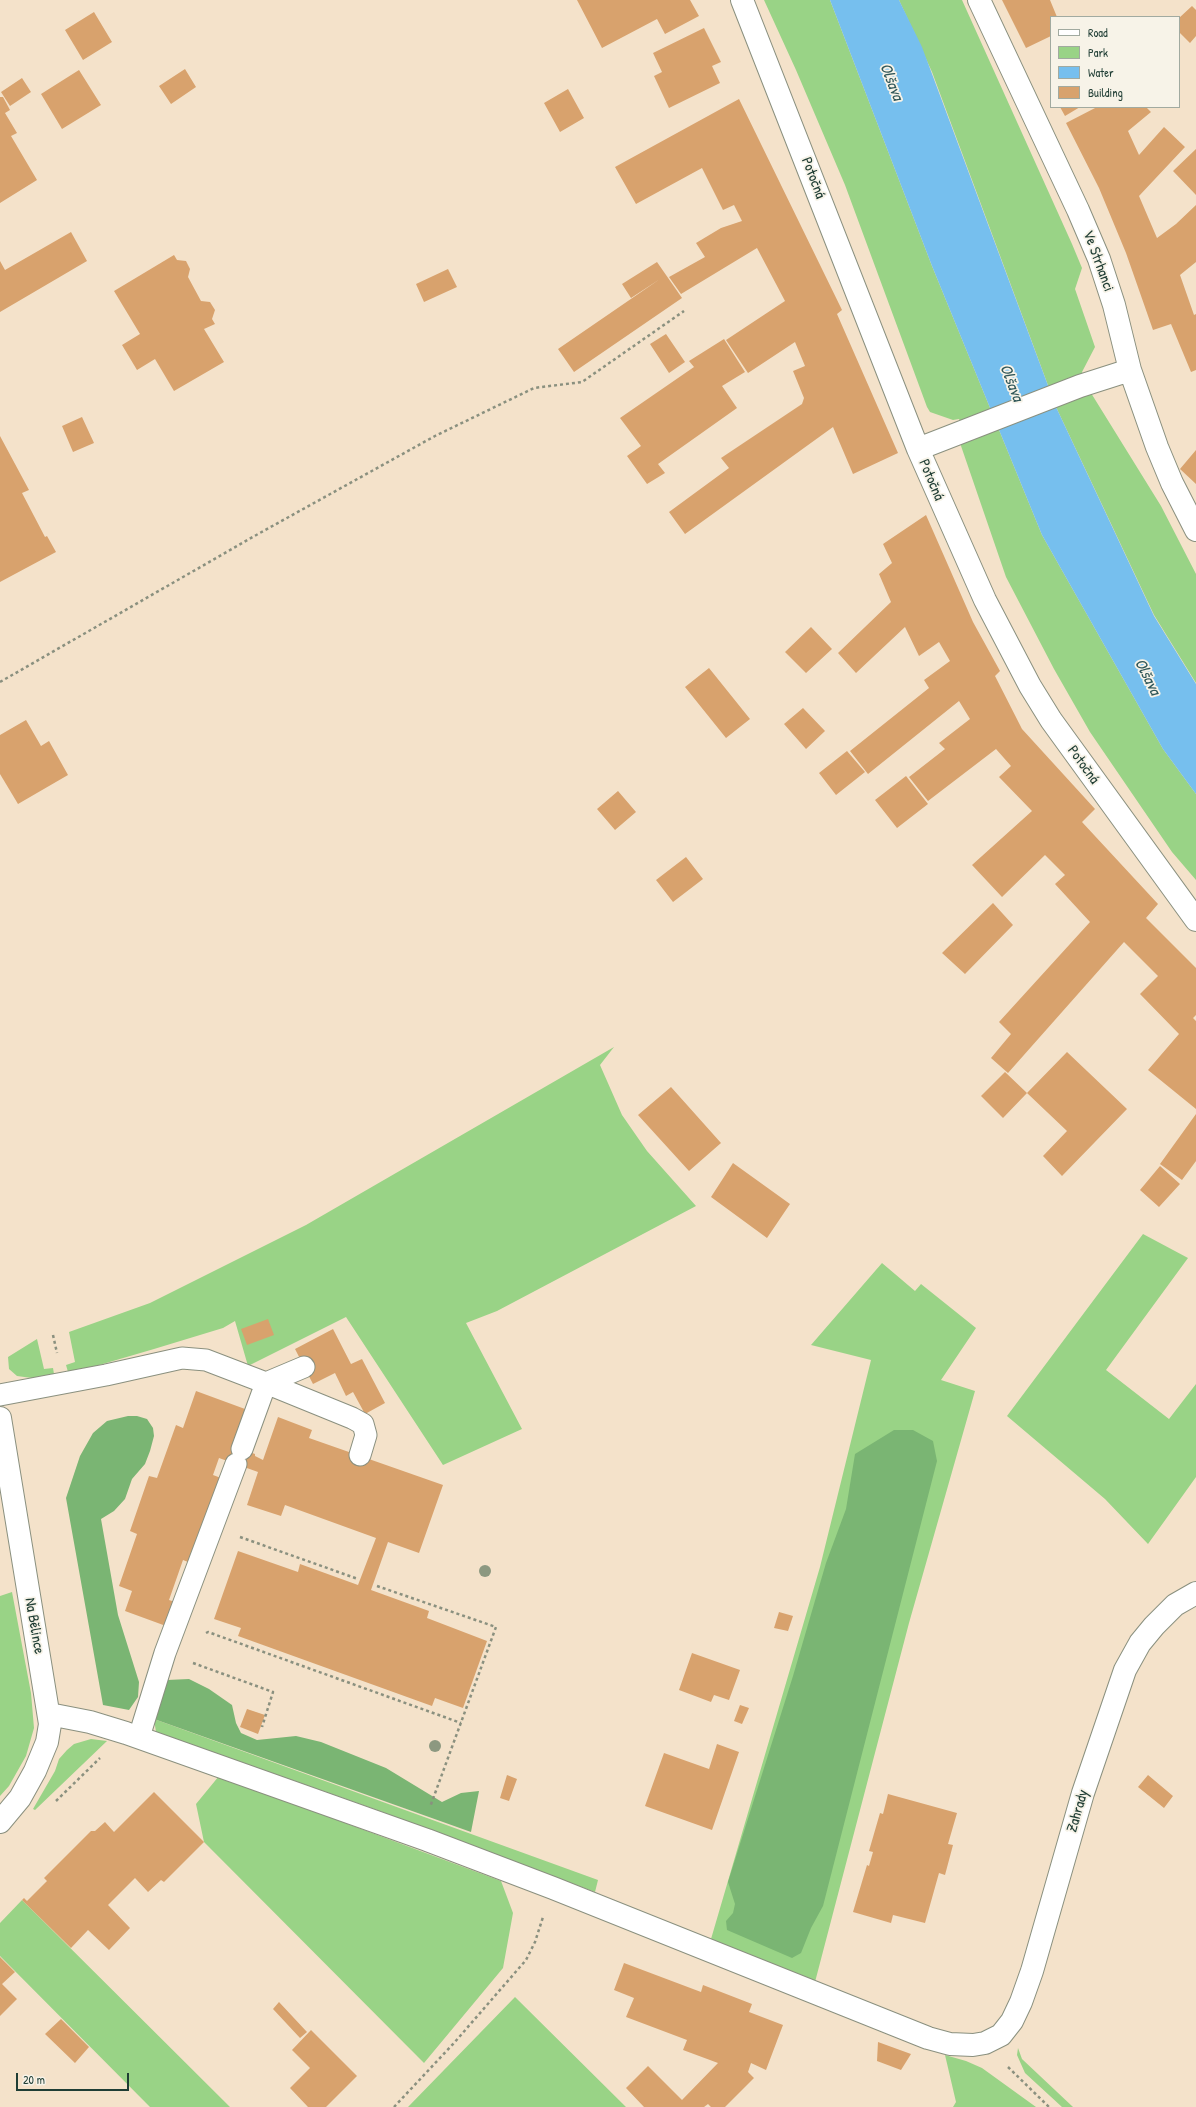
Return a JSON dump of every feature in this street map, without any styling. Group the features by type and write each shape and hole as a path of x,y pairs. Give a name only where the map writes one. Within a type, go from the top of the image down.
{"street":[{"name":"Potočná","path":"742,0 918,449 984,600 1030,686 1055,727 1196,920"},
{"name":"Ve Strhanci","path":"979,0 1078,210 1099,258 1114,305 1130,370 1157,448 1172,483 1196,530"},
{"path":"918,449 1080,386 1130,370"},
{"name":"Na Bělince","path":"0,1418 2,1451 49,1714 49,1733 40,1761 20,1798 0,1822"},
{"name":"Zahrady","path":"985,2043 1001,2035 1012,2021 1021,2002 1032,1971 1083,1793 1125,1670 1140,1643 1154,1626 1175,1605 1196,1593"},
{"path":"49,1714 90,1722 132,1735 553,1888 928,2038 950,2044 973,2045 985,2043"}],"lane":[{"path":"0,1395 106,1375 182,1358 206,1360 352,1418 363,1424 366,1435 360,1455"},
{"path":"132,1735 213,1528 266,1383 304,1367"}],"path":[{"path":"0,682 252,538 435,436 534,388 582,382 684,311"},
{"path":"213,1528 358,1579"},
{"path":"377,1586 496,1627 428,1812"},
{"path":"165,1653 208,1632 461,1723"},
{"path":"165,1653 273,1692 262,1727"},
{"path":"52,1806 132,1735"},
{"path":"394,2107 454,2043 526,1960 535,1942 553,1888"},
{"path":"985,2043 1049,2107"}],"green space":[{"path":"764,0 830,0 932,266 1042,535 1163,749 1196,794 1196,880 1172,852 1090,732 1054,669 1006,577 960,443 967,439 959,419 953,420 930,412 927,407 845,185 796,70"},
{"path":"899,0 962,0 1072,244 1082,268 1075,289 1095,347 1082,372 1091,393 1161,506 1196,574 1196,683 1154,615 1056,407 932,72"},
{"path":"614,1047 600,1065 622,1115 647,1151 696,1206 497,1311 466,1323 522,1429 443,1465 346,1317 248,1366 235,1321 223,1328 89,1368 68,1372 66,1365 75,1362 69,1332 150,1303 306,1225"},
{"path":"1143,1234 1188,1258 1106,1370 1169,1419 1196,1384 1196,1477 1148,1544 1105,1499 1007,1416"},
{"path":"882,1263 915,1291 921,1284 976,1328 941,1380 975,1391 909,1623 815,1982 711,1939 820,1567 871,1360 811,1345"},
{"path":"37,1339 44,1369 53,1368 54,1374 32,1378 17,1376 9,1369 8,1357"},
{"path":"128,1416 137,1416 147,1419 153,1428 154,1436 145,1464 132,1479 125,1499 114,1511 101,1519 118,1615 139,1682 138,1697 129,1710 103,1705 66,1498 80,1456 93,1433 107,1421"},
{"path":"894,1430 913,1430 933,1441 937,1461 823,1906 811,1928 801,1953 792,1958 727,1930 726,1921 733,1913 735,1904 728,1882 793,1676 826,1563 846,1509 855,1454"},
{"path":"12,1592 31,1693 34,1728 26,1756 9,1786 0,1796 0,1596"},
{"path":"189,1679 209,1689 232,1705 236,1723 241,1733 257,1740 296,1736 321,1742 386,1768 442,1802 461,1793 479,1791 471,1832 154,1719 167,1680"},
{"path":"154,1719 598,1880 595,1892 377,1810 156,1732"},
{"path":"91,1739 107,1741 35,1810 33,1809 55,1771 59,1759 74,1744"},
{"path":"219,1776 501,1881 513,1913 503,1968 424,2063 204,1842 196,1804"},
{"path":"22,1900 230,2107 150,2107 0,1956 0,1923"},
{"path":"515,1997 626,2107 408,2107"},
{"path":"1018,2048 1022,2059 1073,2107 1062,2107 1025,2073 1017,2055"},
{"path":"945,2055 966,2061 982,2068 1036,2107 953,2107 956,2102"}],"water":[{"name":"Olšava","path":"830,0 899,0 922,47 1056,407 1154,616 1196,684 1196,794 1163,749 1042,535 932,266"}],"building":[{"path":"577,0 690,0 699,16 665,34 657,19 602,48"},
{"path":"1002,0 1050,0 1057,16 1050,16 1050,36 1026,48"},
{"path":"1192,6 1196,10 1196,36 1190,43 1180,33 1180,17"},
{"path":"94,12 112,42 83,60 65,30"},
{"path":"704,28 721,62 712,66 720,83 669,108 654,76 662,72 653,53"},
{"path":"185,69 196,87 171,104 159,86"},
{"path":"79,70 101,105 62,129 41,94"},
{"path":"22,78 31,92 10,106 1,92"},
{"path":"568,89 584,118 560,132 544,103"},
{"path":"0,97 3,97 10,110 5,113 17,133 11,136 37,180 0,203"},
{"path":"739,99 842,310 837,314 898,453 853,474 833,427 685,534 669,512 729,468 721,458 802,404 804,398 793,371 805,366 795,342 748,373 726,340 785,301 757,248 681,294 669,277 705,257 696,243 721,228 742,221 734,205 723,210 702,168 636,204 615,167"},
{"path":"1061,108 1078,108 1065,116"},
{"path":"1095,108 1147,108 1151,112 1128,131 1139,155 1164,127 1185,147 1139,196 1157,238 1176,224 1196,205 1196,262 1180,275 1194,315 1196,314 1196,370 1191,372 1171,324 1153,330 1126,253 1099,188 1066,123"},
{"path":"1196,149 1196,195 1173,171"},
{"path":"71,232 87,261 0,312 0,261 5,270"},
{"path":"174,255 177,260 186,261 190,269 188,277 201,301 210,302 215,310 212,319 215,324 204,329 224,362 174,391 155,359 137,370 122,345 140,334 114,291"},
{"path":"657,262 682,298 574,372 558,349 660,279 631,298 622,284"},
{"path":"448,269 457,287 424,302 416,284"},
{"path":"666,334 685,362 669,373 650,344"},
{"path":"724,339 745,372 722,386 737,408 658,464 665,473 647,484 627,456 641,446 620,418 694,367 689,361"},
{"path":"82,417 94,443 73,452 62,426"},
{"path":"0,436 29,490 22,493 45,537 47,536 56,552 0,582"},
{"path":"1196,450 1196,484 1180,469"},
{"path":"926,515 973,622 1000,671 995,676 1022,729 1095,809 1082,822 1158,904 1146,918 1196,968 1196,1015 1193,1018 1196,1021 1196,1109 1148,1070 1179,1034 1140,994 1158,976 1124,942 1008,1073 991,1058 1011,1034 999,1022 1090,922 1055,884 1065,875 1045,855 1002,897 972,865 1032,811 999,777 1011,766 996,749 928,801 909,777 945,749 939,743 970,719 959,701 868,774 850,751 929,688 924,680 950,661 939,642 919,656 905,627 856,673 838,653 891,602 879,574 892,563 883,544"},
{"path":"811,627 832,649 806,673 785,652"},
{"path":"709,668 750,719 726,738 685,687"},
{"path":"803,708 825,731 806,749 784,724"},
{"path":"26,720 41,746 49,741 68,775 18,804 0,774 0,735"},
{"path":"847,751 865,772 836,795 819,773"},
{"path":"906,776 928,804 897,828 875,800"},
{"path":"618,791 636,812 615,830 597,809"},
{"path":"686,857 703,879 673,902 656,880"},
{"path":"993,903 1013,925 965,974 942,953"},
{"path":"1067,1052 1127,1109 1062,1176 1043,1156 1067,1131 1027,1093"},
{"path":"1005,1072 1027,1093 1003,1118 981,1096"},
{"path":"671,1087 721,1143 689,1171 638,1115"},
{"path":"1196,1114 1196,1161 1182,1180 1160,1164"},
{"path":"733,1163 790,1204 767,1238 711,1197"},
{"path":"1160,1166 1180,1184 1159,1207 1140,1190"},
{"path":"268,1319 274,1335 247,1345 241,1329"},
{"path":"333,1329 351,1364 362,1359 385,1403 365,1414 353,1392 346,1396 335,1373 313,1384 295,1349"},
{"path":"196,1391 245,1409 232,1446 255,1454 255,1456 263,1460 278,1417 312,1430 309,1438 443,1485 419,1553 388,1542 371,1590 429,1611 427,1618 487,1641 463,1708 435,1698 432,1706 238,1636 241,1628 214,1619 238,1551 298,1572 300,1564 358,1585 376,1538 285,1505 281,1516 247,1505 258,1472 219,1458 213,1475 221,1478 193,1564 183,1560 169,1600 175,1602 166,1626 125,1611 132,1591 119,1586 137,1534 130,1531 149,1476 157,1478 176,1425 183,1428"},
{"path":"779,1612 793,1616 788,1631 774,1628"},
{"path":"692,1653 740,1670 729,1700 714,1695 711,1702 679,1690"},
{"path":"740,1705 749,1708 742,1724 734,1721"},
{"path":"247,1709 265,1715 258,1734 240,1727"},
{"path":"717,1744 739,1752 712,1830 645,1806 664,1753 709,1769"},
{"path":"507,1775 517,1779 509,1801 500,1798"},
{"path":"1148,1775 1173,1796 1164,1808 1138,1787"},
{"path":"154,1792 204,1842 164,1882 161,1880 148,1892 135,1878 108,1905 130,1928 109,1950 88,1930 71,1948 22,1900 24,1898 27,1901 47,1881 44,1878 91,1831 95,1831 105,1822 114,1832"},
{"path":"888,1794 957,1813 948,1844 953,1845 945,1875 939,1873 925,1923 893,1915 891,1923 853,1912 867,1865 869,1866 873,1852 869,1851 880,1813 883,1814"},
{"path":"0,1957 15,1972 2,1984 17,1999 0,2016"},
{"path":"624,1963 701,1992 703,1985 752,2004 749,2012 783,2025 766,2070 751,2063 748,2072 754,2078 725,2107 711,2107 708,2104 704,2107 644,2107 626,2088 648,2066 682,2100 718,2063 683,2050 687,2040 626,2017 634,1998 614,1990"},
{"path":"279,2002 307,2032 300,2038 273,2009"},
{"path":"61,2019 89,2047 75,2063 45,2034"},
{"path":"311,2030 357,2076 326,2107 308,2107 290,2088 310,2068 292,2050"},
{"path":"878,2042 911,2054 901,2070 877,2061"}]}
